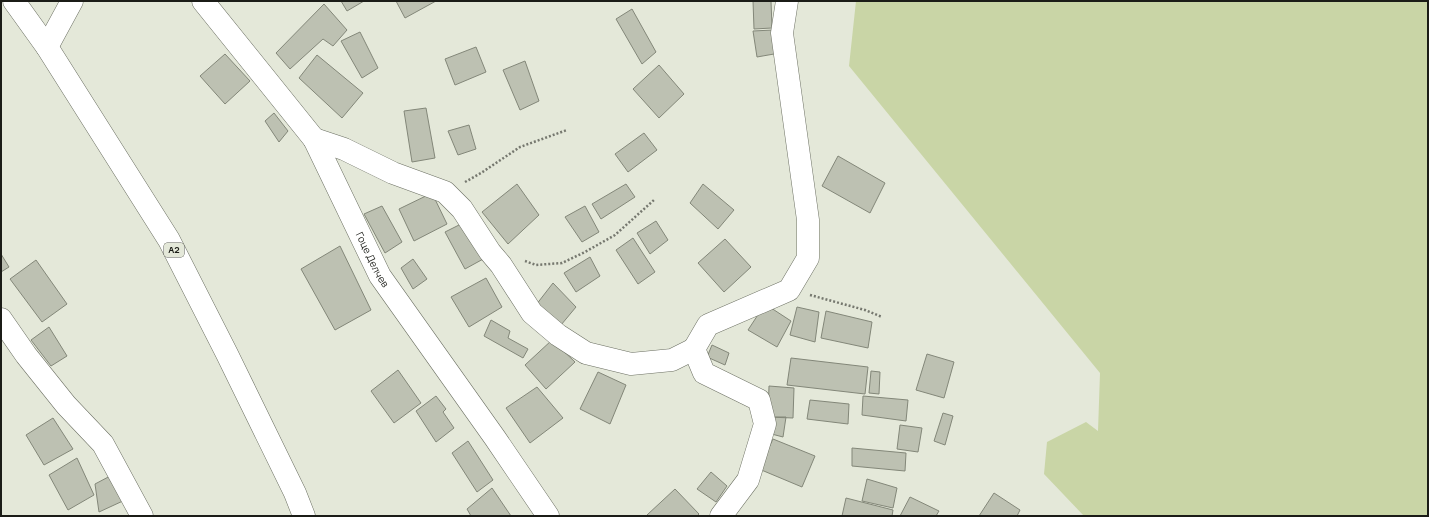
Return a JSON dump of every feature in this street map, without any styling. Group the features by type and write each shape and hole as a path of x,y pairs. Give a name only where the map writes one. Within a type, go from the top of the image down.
{"street":[{"name":"A2","path":"14,1 47,47 169,240 295,493 304,516"},
{"path":"47,47 72,1"},
{"name":"Гоце Делчев","path":"203,1 314,139 380,276 495,438 548,516"},
{"path":"314,139 344,149 393,174 445,192 462,209 532,313 558,336 586,353 631,364 672,360 694,348 708,325 789,290 808,258 808,220 782,33 787,1"},
{"path":"1,318 26,355 66,405 103,444 142,516"},
{"path":"694,348 704,373 759,400 765,424 748,480 720,516"}],"path":[{"path":"445,192 481,173 520,147 567,130"},
{"path":"522,260 536,265 562,263 585,252 614,235 654,200"},
{"path":"792,285 814,297 865,310 882,317"}],"green space":[{"path":"856,1 1428,1 1428,516 1084,516 1044,474 1047,442 1086,422 1098,431 1100,373 849,66"}],"building":[{"path":"341,1 364,1 347,11"},
{"path":"396,1 436,1 405,18"},
{"path":"753,1 771,1 772,28 754,29"},
{"path":"324,4 347,30 333,46 323,39 290,69 276,53"},
{"path":"632,9 656,52 642,64 616,19"},
{"path":"773,30 774,54 757,57 753,31"},
{"path":"360,32 378,68 362,78 341,41"},
{"path":"476,47 486,72 455,85 445,59"},
{"path":"225,54 250,81 225,104 200,76"},
{"path":"317,55 363,93 342,118 299,78"},
{"path":"525,61 539,101 520,110 503,70"},
{"path":"659,65 684,94 659,118 633,89"},
{"path":"426,108 435,158 412,162 404,111"},
{"path":"274,113 288,131 279,142 265,121"},
{"path":"469,125 476,149 458,155 448,131"},
{"path":"644,133 657,150 628,172 615,154"},
{"path":"838,156 885,183 870,213 822,186"},
{"path":"517,184 539,215 508,244 482,212"},
{"path":"626,184 635,197 601,219 592,204"},
{"path":"703,184 734,210 718,229 690,203"},
{"path":"432,193 447,224 414,241 399,209"},
{"path":"382,206 402,242 385,253 364,214"},
{"path":"585,206 599,232 582,242 565,217"},
{"path":"656,221 668,240 650,254 637,233"},
{"path":"465,222 485,258 465,269 445,232"},
{"path":"633,238 655,272 638,284 616,250"},
{"path":"725,239 751,267 724,292 698,263"},
{"path":"340,246 371,310 335,330 301,269"},
{"path":"1,254 9,267 1,272"},
{"path":"590,257 600,276 576,292 564,273"},
{"path":"413,259 427,279 413,289 401,268"},
{"path":"36,260 67,304 42,322 10,279"},
{"path":"486,278 502,307 469,327 451,297"},
{"path":"553,283 576,307 561,325 536,305"},
{"path":"765,304 791,321 777,347 748,330"},
{"path":"797,307 819,312 815,342 790,335"},
{"path":"826,311 872,322 868,348 821,338"},
{"path":"491,320 510,331 508,338 528,349 523,358 484,336"},
{"path":"49,327 67,356 51,366 31,340"},
{"path":"552,340 575,362 546,389 525,365"},
{"path":"712,345 729,353 725,365 707,357"},
{"path":"927,354 954,362 944,398 916,390"},
{"path":"791,358 868,367 865,394 787,385"},
{"path":"398,370 421,403 394,423 371,391"},
{"path":"871,371 880,372 879,394 869,393"},
{"path":"598,372 626,385 610,424 580,409"},
{"path":"769,386 794,388 793,418 768,417"},
{"path":"537,387 563,418 530,443 506,408"},
{"path":"436,396 446,409 443,412 454,428 436,442 416,411"},
{"path":"863,396 908,400 906,421 862,415"},
{"path":"810,400 849,404 848,424 807,419"},
{"path":"943,413 953,416 945,445 934,441"},
{"path":"768,417 786,417 783,437 764,432"},
{"path":"53,418 73,449 44,465 26,435"},
{"path":"900,425 922,428 918,452 897,449"},
{"path":"773,439 815,456 802,487 759,469"},
{"path":"468,441 493,480 477,492 452,453"},
{"path":"852,448 906,453 905,471 852,466"},
{"path":"77,458 94,495 68,510 49,475"},
{"path":"711,472 727,486 716,502 697,489"},
{"path":"114,474 125,500 99,512 95,484"},
{"path":"867,479 897,488 893,508 862,501"},
{"path":"492,488 511,516 471,516 467,509"},
{"path":"675,489 699,514 697,516 647,515"},
{"path":"994,493 1020,510 1017,516 979,516"},
{"path":"910,497 939,511 936,516 900,516"},
{"path":"846,498 893,510 892,516 842,516"}]}
